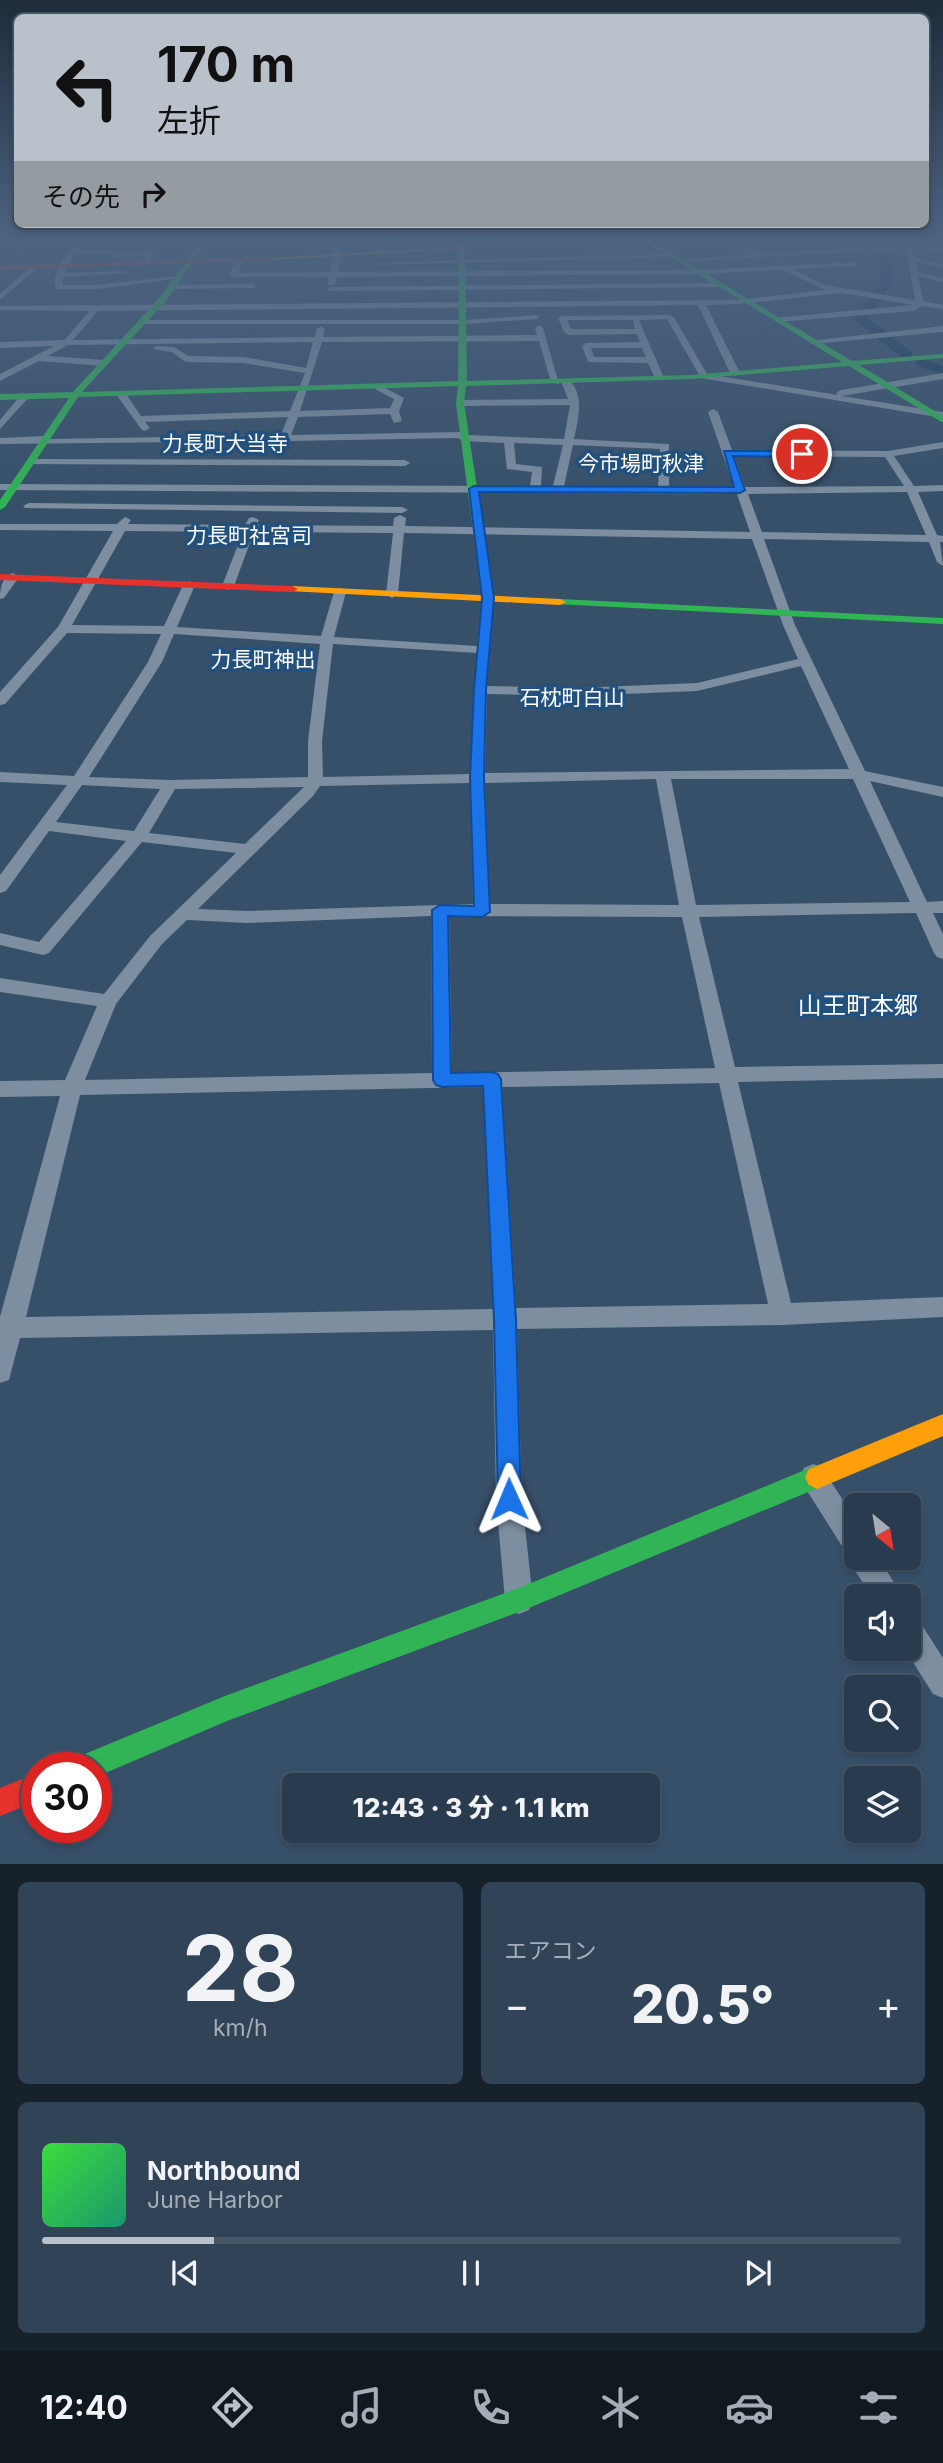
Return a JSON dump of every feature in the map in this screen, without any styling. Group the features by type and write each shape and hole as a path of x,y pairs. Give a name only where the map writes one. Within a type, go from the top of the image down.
{"street":[{"path":"0,378 66,343 81,326"},
{"path":"0,507 7,487 31,462 75,395 117,352 138,326"},
{"path":"228,586 304,389 322,326"},
{"path":"464,326 460,403 488,598 480,690 477,777 482,912"},
{"path":"539,326 561,382 575,402 570,442 558,489"},
{"path":"565,326 568,332 639,331"},
{"path":"637,326 659,378"},
{"path":"675,326 704,376"},
{"path":"712,326 735,373"},
{"path":"787,326 939,416"},
{"path":"812,341 941,330"},
{"path":"38,358 319,340 542,338"},
{"path":"0,345 66,343 117,352"},
{"path":"645,345 586,346 591,360 651,360"},
{"path":"139,352 174,349 186,359 244,360 310,371"},
{"path":"0,397 659,378 943,356"},
{"path":"704,376 939,416"},
{"path":"827,396 943,376"},
{"path":"378,387 399,398 394,411 402,437 405,463 416,488"},
{"path":"124,393 123,397 148,431 144,441"},
{"path":"0,426 24,397"},
{"path":"460,403 575,402"},
{"path":"140,419 394,411"},
{"path":"713,412 756,535 805,662 943,953"},
{"path":"0,441 463,437 665,446 663,490"},
{"path":"509,439 511,467 538,469 535,489"},
{"path":"727,453 888,454 943,445"},
{"path":"888,454 938,539 943,562"},
{"path":"31,462 405,463"},
{"path":"7,487 266,486 663,490 943,488"},
{"path":"0,701 63,629 94,579 142,487"},
{"path":"392,594 401,510 416,488"},
{"path":"29,506 401,510"},
{"path":"0,527 477,530 938,539"},
{"path":"0,595 7,577 94,579 943,621"},
{"path":"0,887 80,780 155,662 189,585"},
{"path":"0,1372 6,1328 72,1087 108,1001 156,940 308,793 316,780 315,741 327,639 340,592"},
{"path":"63,629 167,631 484,650"},
{"path":"480,690 576,692 697,687 805,662"},
{"path":"0,777 170,785 663,774 860,774 943,792"},
{"path":"663,774 689,911 782,1314"},
{"path":"0,939 43,949 139,836 170,785"},
{"path":"45,826 250,850"},
{"path":"183,914 247,917 440,910 689,911 943,907"},
{"path":"440,910 442,1080"},
{"path":"0,985 108,1001"},
{"path":"0,1089 943,1071"},
{"path":"492,1079 505,1320 509,1499 519,1600"},
{"path":"6,1328 782,1314 943,1307"},
{"path":"112,1757 225,1709 519,1600 943,1425"},
{"path":"813,1477 844,1526"},
{"path":"921,1649 943,1684"},
{"path":"0,1802 21,1793"}],"waterway":[{"path":"869,326 907,355"},
{"path":"922,362 943,371"}],"traffic: fast":[{"path":"0,507 75,395 138,326"},
{"path":"463,326 464,367 460,403 488,598"},
{"path":"788,326 943,420"},
{"path":"0,397 691,377 943,356"},
{"path":"560,602 943,621"},
{"path":"112,1757 225,1709 519,1600 817,1477"}],"traffic: slow":[{"path":"292,589 560,602"},
{"path":"817,1477 943,1425"}],"traffic: jam":[{"path":"0,577 292,589"},
{"path":"0,1802 21,1793"}],"district":[{"name":"力長町大当寺","path":"225,444"},
{"name":"今市場町秋津","path":"641,464"},
{"name":"力長町社宮司","path":"249,536"},
{"name":"力長町神出","path":"263,660"},
{"name":"石枕町白山","path":"572,698"},
{"name":"山王町本郷","path":"858,1006"}],"route":[{"path":"509,1499 505,1320 492,1079 442,1080 440,910 482,912 477,777 480,690 488,598 477,530 474,489 740,490 727,453 802,454"}]}
